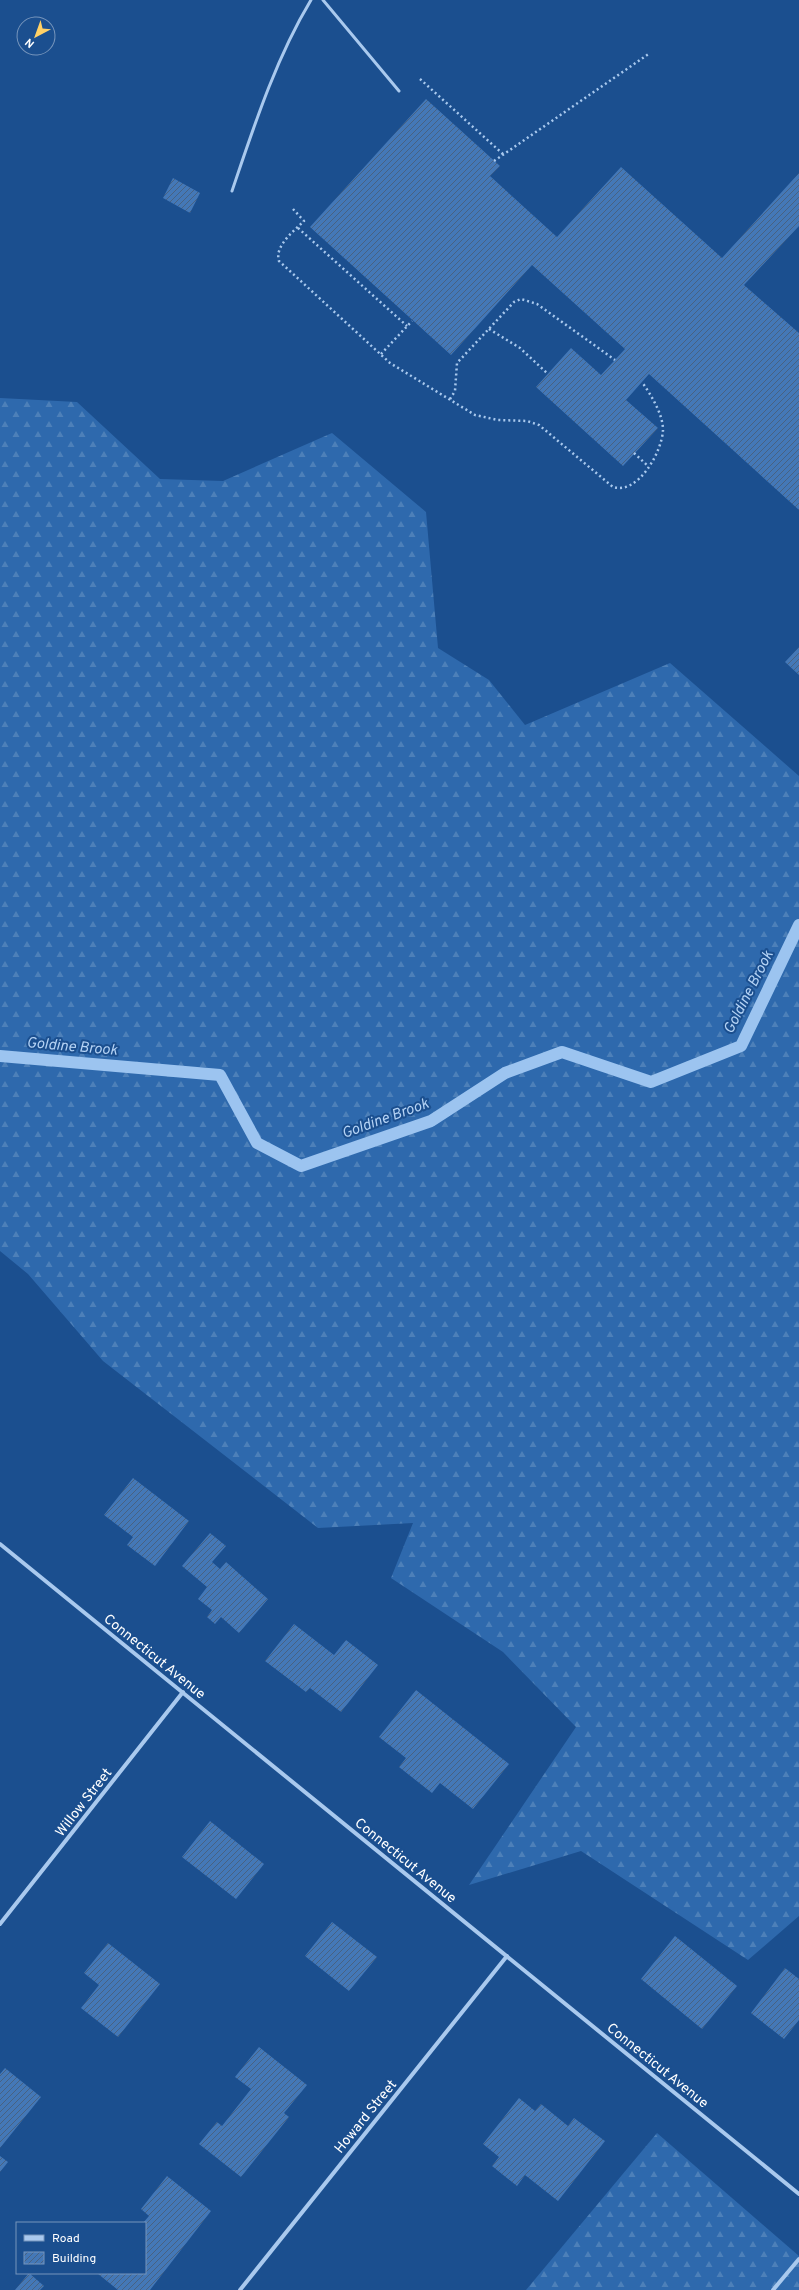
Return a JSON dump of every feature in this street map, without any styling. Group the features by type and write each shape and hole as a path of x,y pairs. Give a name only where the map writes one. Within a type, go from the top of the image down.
{"street":[{"name":"Connecticut Avenue","path":"0,1544 799,2194"},
{"name":"Willow Street","path":"0,1924 183,1692"},
{"name":"Howard Street","path":"240,2290 507,1956"},
{"path":"773,2290 799,2259"}],"lane":[{"path":"232,191 273,78 302,15 311,0"},
{"path":"323,0 399,91"}],"path":[{"path":"494,161 650,53"},
{"path":"420,79 504,155"},
{"path":"293,209 304,221 280,249 278,256 280,263 390,363 475,415 486,419 527,421 539,426 612,487 622,489 634,484 648,466 660,442 663,431 662,422 651,394 642,382"},
{"path":"298,228 407,326"},
{"path":"450,399 455,391 457,363 514,302 521,299 527,299 537,304 614,360"},
{"path":"381,354 412,321"},
{"path":"489,329 520,348 548,374"},
{"path":"634,454 648,466"}],"green space":[{"path":"0,398 77,402 160,479 223,481 332,433 426,512 438,648 489,680 525,725 670,663 799,776 799,1916 748,1960 581,1851 469,1885 576,1727 503,1652 391,1578 413,1523 318,1528 103,1361 28,1274 0,1251"},
{"path":"657,2133 799,2256 799,2290 526,2290"}],"building":[{"path":"426,99 500,166 490,176 557,237 621,167 722,258 799,173 799,226 744,285 799,333 799,510 649,374 626,400 658,428 623,466 536,387 571,348 601,375 625,349 532,265 451,355 310,227"},
{"path":"173,178 200,193 190,213 163,198"},
{"path":"799,647 799,675 785,662"},
{"path":"133,1478 189,1521 155,1566 127,1545 133,1537 104,1515"},
{"path":"210,1533 226,1546 212,1562 220,1569 226,1562 268,1599 239,1633 221,1617 215,1624 207,1617 212,1610 198,1599 207,1587 182,1566"},
{"path":"294,1624 334,1655 346,1640 378,1665 341,1712 310,1688 306,1692 265,1661"},
{"path":"416,1690 509,1764 473,1809 440,1783 432,1793 399,1767 406,1758 379,1737"},
{"path":"210,1821 264,1864 236,1899 182,1857"},
{"path":"332,1922 377,1957 349,1991 305,1956"},
{"path":"675,1936 737,1986 702,2029 641,1979"},
{"path":"108,1943 160,1984 118,2037 81,2008 99,1985 84,1973"},
{"path":"785,1968 799,1979 799,2020 784,2039 751,2013"},
{"path":"259,2047 307,2085 284,2113 289,2117 241,2177 199,2144 217,2122 222,2126 251,2089 235,2077"},
{"path":"5,2068 41,2097 0,2148 0,2074"},
{"path":"519,2098 535,2111 541,2104 568,2126 574,2118 605,2141 558,2201 525,2175 517,2186 492,2166 499,2157 483,2144"},
{"path":"0,2156 8,2162 0,2172"},
{"path":"167,2176 211,2211 150,2290 118,2290 98,2274 146,2274 146,2222 144,2222 149,2216 141,2209"},
{"path":"28,2274 44,2286 40,2290 15,2290"}],"waterway":[{"name":"Goldine Brook","path":"0,1056 220,1075 257,1143 301,1166 431,1121 505,1073 562,1052 651,1082 741,1046 799,925"}]}
